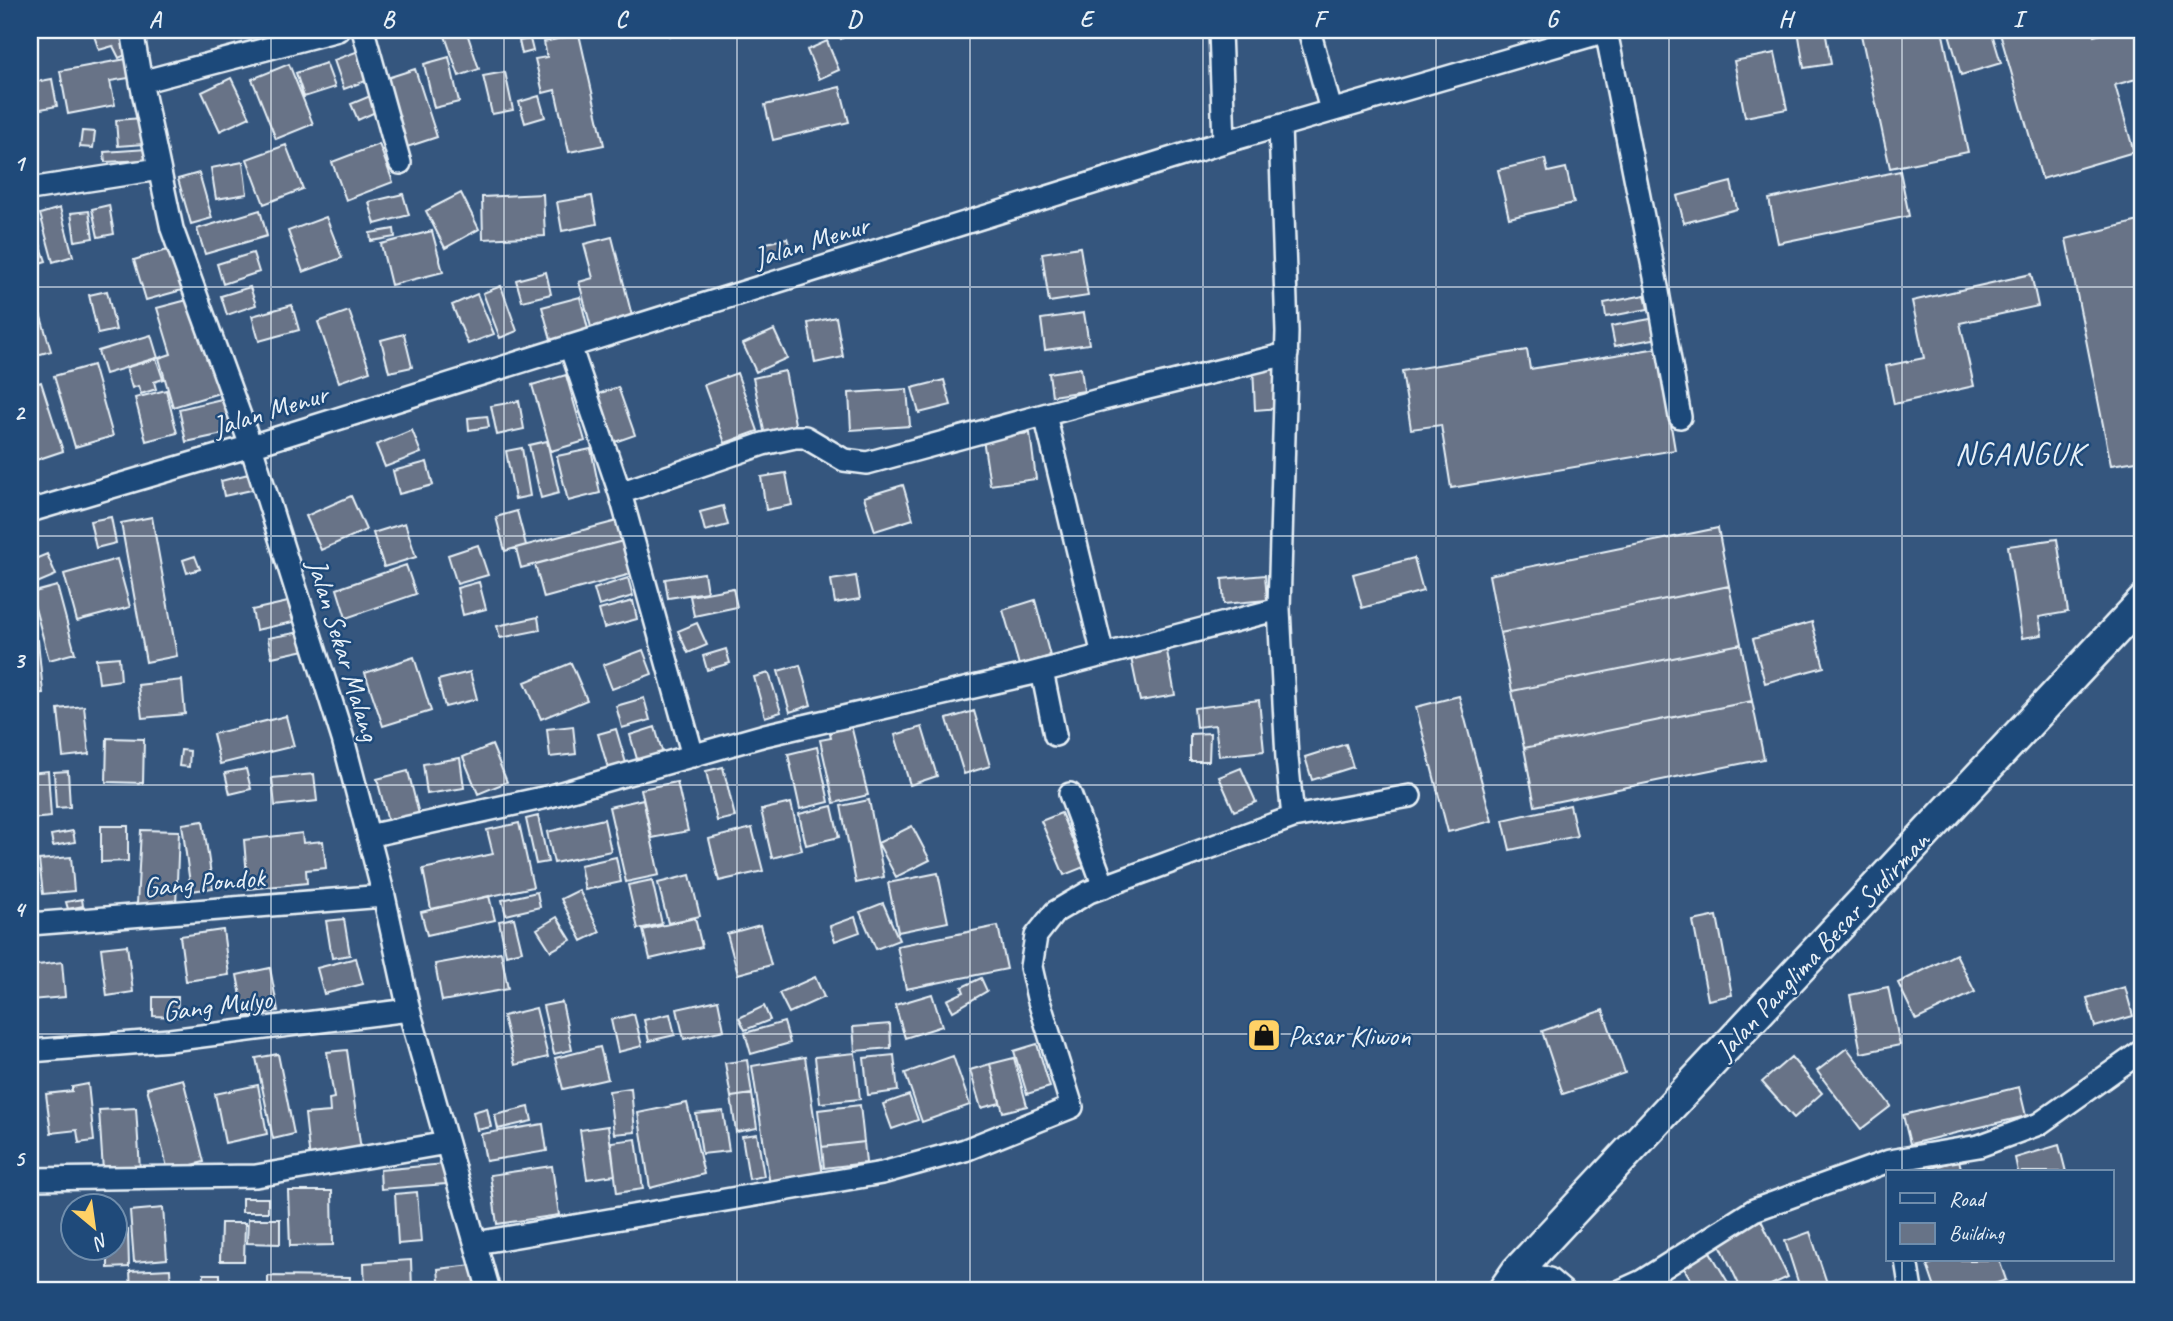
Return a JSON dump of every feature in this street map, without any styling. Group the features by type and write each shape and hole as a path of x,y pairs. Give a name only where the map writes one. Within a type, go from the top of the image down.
{"main road":[{"name":"Jalan Panglima Besar Sudirman","path":"1510,1281 2143,601"}],"street":[{"name":"Jalan Sekar Malang","path":"132,30 172,229 251,446 343,739 384,896 410,1010 489,1291"},
{"path":"141,82 338,30"},
{"path":"363,30 400,163"},
{"path":"1220,30 1224,142"},
{"path":"1309,30 1331,110"},
{"path":"1608,30 1681,417"},
{"name":"Jalan Menur","path":"30,511 251,446 1224,142 1608,30"},
{"path":"1280,126 1287,354 1279,609 1293,817"},
{"path":"30,188 159,169"},
{"path":"570,346 620,493 693,756"},
{"path":"620,493 734,453 783,439 805,437 844,460 860,463 1287,354"},
{"path":"1045,415 1103,655"},
{"path":"368,836 547,797 765,735 1042,671 1279,609"},
{"path":"1042,671 1055,735"},
{"path":"1070,794 1104,887"},
{"path":"476,1243 882,1173 965,1150 1072,1107 1031,967 1036,936 1055,912 1089,892 1293,817 1410,796"},
{"name":"Gang Pondok","path":"30,924 384,896"},
{"name":"Gang Mulyo","path":"30,1051 170,1040 410,1010"},
{"path":"1620,1291 1642,1281 1754,1210 1890,1167 1979,1146 2039,1124 2143,1050"},
{"path":"30,1179 256,1176 447,1143"},
{"path":"1906,1262 1912,1291"},
{"path":"1510,1281 1549,1279 1563,1291"}],"building":[{"path":"92,30 130,30 134,51 119,58 113,46 99,50"},
{"path":"443,30 466,30 479,69 459,76"},
{"path":"668,30 686,30 670,36"},
{"path":"834,30 855,30 841,39"},
{"path":"1798,30 1825,30 1831,64 1804,68"},
{"path":"1860,30 1942,30 1968,152 1890,168"},
{"path":"1948,30 1991,30 2001,63 1961,75"},
{"path":"1999,30 2093,30 2094,36 2116,30 2137,30 2143,51 2143,77 2115,85 2134,152 2042,179"},
{"path":"579,34 604,145 569,152 555,90 543,93 535,59 547,57 544,42"},
{"path":"530,39 533,51 522,54 519,41"},
{"path":"827,41 839,70 819,79 807,50"},
{"path":"364,49 374,78 344,89 334,60"},
{"path":"1775,53 1787,109 1745,117 1734,61"},
{"path":"449,57 459,102 434,108 424,64"},
{"path":"132,58 135,77 110,81 115,105 68,114 60,71"},
{"path":"326,63 335,87 304,97 296,73"},
{"path":"289,64 313,124 276,139 252,79"},
{"path":"415,69 437,137 407,147 384,79"},
{"path":"505,72 513,110 492,114 483,76"},
{"path":"231,78 250,117 220,131 202,92"},
{"path":"52,79 57,106 30,111 30,83"},
{"path":"840,87 849,122 773,140 765,105"},
{"path":"375,94 382,109 358,120 351,104"},
{"path":"539,96 545,117 525,123 519,102"},
{"path":"142,118 144,144 118,146 116,120"},
{"path":"82,131 95,132 93,148 80,147"},
{"path":"379,144 393,182 346,200 332,162"},
{"path":"286,145 303,189 264,204 247,159"},
{"path":"147,149 147,160 105,162 104,152"},
{"path":"1545,159 1548,172 1566,168 1574,203 1509,218 1498,170"},
{"path":"243,162 247,194 216,199 211,168"},
{"path":"1900,171 1909,216 1778,243 1769,199"},
{"path":"199,173 212,218 191,224 178,179"},
{"path":"1731,182 1737,209 1684,223 1677,196"},
{"path":"461,193 479,229 445,248 426,211"},
{"path":"403,194 409,215 375,224 369,202"},
{"path":"543,194 545,236 483,239 482,197"},
{"path":"592,196 597,224 562,231 557,202"},
{"path":"109,205 114,234 98,237 92,209"},
{"path":"60,208 73,256 53,262 40,214"},
{"path":"260,210 267,236 205,254 197,229"},
{"path":"89,211 93,238 75,241 71,213"},
{"path":"326,217 342,258 303,272 288,231"},
{"path":"2143,220 2143,460 2111,465 2066,239"},
{"path":"394,229 395,237 371,241 370,233"},
{"path":"432,231 443,272 391,285 381,244"},
{"path":"612,237 633,320 592,331 579,282 593,278 584,244"},
{"path":"38,238 46,261 33,265 30,241"},
{"path":"787,238 791,252 767,258 763,244"},
{"path":"1080,247 1088,296 1049,302 1042,253"},
{"path":"170,249 182,290 146,300 134,260"},
{"path":"253,253 259,272 223,284 217,264"},
{"path":"546,272 551,294 522,301 516,280"},
{"path":"2031,274 2038,306 1960,323 1974,386 1894,404 1886,366 1924,358 1912,301"},
{"path":"30,286 51,351 30,357"},
{"path":"501,286 517,331 500,338 483,293"},
{"path":"250,287 256,305 227,315 221,296"},
{"path":"107,291 116,330 98,334 89,295"},
{"path":"477,294 494,334 468,344 452,305"},
{"path":"1645,295 1648,309 1606,317 1604,303"},
{"path":"580,297 589,333 552,343 542,307"},
{"path":"191,299 219,393 173,407 159,358 171,354 157,308"},
{"path":"292,305 299,330 259,341 252,316"},
{"path":"349,311 370,371 339,382 318,322"},
{"path":"1084,313 1089,344 1045,350 1041,319"},
{"path":"836,317 843,357 815,363 808,323"},
{"path":"1656,318 1659,338 1615,346 1611,326"},
{"path":"774,330 787,358 756,372 743,344"},
{"path":"404,334 412,367 389,372 381,340"},
{"path":"151,335 158,358 105,374 98,351"},
{"path":"1658,348 1675,450 1451,488 1441,425 1411,429 1402,371 1527,350 1530,369"},
{"path":"156,358 163,379 154,382 156,389 141,394 138,386 132,388 126,367"},
{"path":"93,365 113,436 75,447 54,376"},
{"path":"1278,365 1280,408 1255,410 1253,367"},
{"path":"1081,368 1084,391 1052,396 1049,373"},
{"path":"785,371 797,434 766,440 753,378"},
{"path":"737,373 758,431 725,443 704,385"},
{"path":"566,375 585,441 551,451 532,385"},
{"path":"944,380 951,405 919,413 912,388"},
{"path":"41,382 63,451 30,462 30,386"},
{"path":"618,387 635,435 612,443 595,395"},
{"path":"907,389 910,426 851,430 849,393"},
{"path":"166,390 177,433 146,441 135,398"},
{"path":"230,397 237,431 186,442 179,409"},
{"path":"519,401 524,429 497,435 491,406"},
{"path":"487,416 489,427 469,430 468,418"},
{"path":"412,430 421,453 385,467 376,445"},
{"path":"1030,433 1036,479 990,485 983,439"},
{"path":"547,441 559,493 541,498 529,445"},
{"path":"522,448 530,496 515,499 506,451"},
{"path":"591,449 600,493 568,501 557,456"},
{"path":"427,462 433,485 399,494 393,471"},
{"path":"252,473 256,489 224,496 221,481"},
{"path":"786,473 792,505 766,510 761,477"},
{"path":"903,485 913,519 875,531 864,497"},
{"path":"351,496 366,530 321,550 306,516"},
{"path":"723,506 728,525 705,531 700,512"},
{"path":"517,511 526,545 505,551 496,517"},
{"path":"111,517 116,543 96,548 90,521"},
{"path":"152,517 177,656 146,662 121,523"},
{"path":"617,521 623,541 521,568 516,548"},
{"path":"405,523 416,557 384,567 373,533"},
{"path":"1718,528 1729,586 1500,633 1489,575"},
{"path":"2057,539 2068,612 2039,617 2042,635 2022,638 2008,546"},
{"path":"623,541 631,574 544,598 535,564"},
{"path":"478,545 488,575 457,584 448,555"},
{"path":"47,554 56,575 30,586 30,561"},
{"path":"195,556 200,569 187,573 183,560"},
{"path":"1414,558 1423,591 1362,608 1353,574"},
{"path":"117,559 130,607 77,621 64,574"},
{"path":"406,565 416,594 346,618 337,589"},
{"path":"704,573 707,592 668,598 665,579"},
{"path":"1265,575 1267,600 1224,604 1222,579"},
{"path":"856,576 860,599 835,603 831,580"},
{"path":"628,578 633,596 599,606 594,589"},
{"path":"479,582 486,609 463,615 457,588"},
{"path":"57,586 75,653 49,660 31,593"},
{"path":"1729,586 1741,644 1512,691 1500,633"},
{"path":"733,588 737,607 694,616 690,596"},
{"path":"1035,600 1050,656 1019,665 1003,610"},
{"path":"633,601 637,619 604,628 599,610"},
{"path":"288,602 293,622 256,630 252,610"},
{"path":"30,610 34,634 30,635"},
{"path":"538,617 540,630 500,638 497,626"},
{"path":"1812,622 1824,667 1765,683 1753,639"},
{"path":"697,623 707,645 688,653 678,631"},
{"path":"301,632 305,650 272,657 268,638"},
{"path":"38,640 43,693 30,694 30,641"},
{"path":"1741,644 1752,701 1524,748 1512,691"},
{"path":"1166,646 1175,695 1140,701 1130,653"},
{"path":"726,649 730,663 707,670 703,656"},
{"path":"643,650 652,674 612,689 603,665"},
{"path":"119,657 121,680 99,683 96,659"},
{"path":"414,657 431,711 383,726 365,673"},
{"path":"571,663 587,700 541,719 525,682"},
{"path":"800,665 811,705 790,712 778,671"},
{"path":"470,672 477,699 445,707 438,680"},
{"path":"769,673 781,712 765,717 754,677"},
{"path":"182,680 185,714 142,718 138,685"},
{"path":"1459,696 1492,821 1448,832 1416,707"},
{"path":"644,698 650,720 622,728 616,706"},
{"path":"1259,700 1264,751 1219,756 1215,725 1196,727 1194,708"},
{"path":"1752,701 1764,759 1535,806 1524,748"},
{"path":"84,706 89,754 63,757 58,709"},
{"path":"974,711 990,766 964,774 947,719"},
{"path":"286,716 294,746 220,764 213,734"},
{"path":"851,725 868,795 834,803 820,740 831,738 829,730"},
{"path":"573,726 576,754 550,757 547,729"},
{"path":"655,727 664,758 639,766 630,735"},
{"path":"922,727 937,776 910,785 895,735"},
{"path":"616,729 628,770 610,775 598,734"},
{"path":"1210,733 1209,761 1190,761 1190,734"},
{"path":"107,738 144,739 143,783 106,782"},
{"path":"1346,744 1353,767 1312,780 1305,757"},
{"path":"492,745 507,782 478,794 463,757"},
{"path":"817,747 829,802 800,809 788,754"},
{"path":"181,750 190,751 189,767 179,766"},
{"path":"460,758 464,788 427,794 423,764"},
{"path":"723,767 735,817 717,821 706,771"},
{"path":"1241,768 1256,802 1234,811 1219,777"},
{"path":"246,769 251,789 230,794 225,773"},
{"path":"48,771 51,817 30,819 30,773"},
{"path":"68,771 70,807 56,808 54,772"},
{"path":"408,771 421,822 390,829 377,779"},
{"path":"314,774 317,801 275,806 272,778"},
{"path":"677,782 688,831 652,838 641,789"},
{"path":"643,799 659,875 626,882 609,807"},
{"path":"869,800 884,877 856,883 841,806"},
{"path":"791,803 802,850 772,858 761,810"},
{"path":"1570,805 1577,836 1510,850 1503,820"},
{"path":"832,806 839,837 806,845 799,814"},
{"path":"1061,813 1084,867 1064,875 1041,821"},
{"path":"538,816 548,862 536,864 526,819"},
{"path":"604,819 611,851 554,863 547,832"},
{"path":"203,821 213,888 191,891 182,824"},
{"path":"519,823 533,887 431,909 423,869 493,854 487,830"},
{"path":"101,826 128,826 128,861 101,862"},
{"path":"912,826 930,860 896,877 878,843"},
{"path":"752,828 763,871 719,881 709,839"},
{"path":"141,830 179,831 176,906 137,904"},
{"path":"73,831 75,842 53,846 51,835"},
{"path":"302,833 303,843 323,841 326,868 306,870 307,883 248,889 244,840"},
{"path":"71,857 74,891 43,894 39,860"},
{"path":"616,857 621,882 585,890 580,865"},
{"path":"938,873 948,922 898,932 888,883"},
{"path":"690,875 700,916 668,923 658,883"},
{"path":"652,880 662,924 638,929 628,885"},
{"path":"579,890 600,932 582,941 561,899"},
{"path":"537,892 540,907 506,915 502,900"},
{"path":"489,896 495,920 427,935 421,912"},
{"path":"82,899 83,906 68,909 66,902"},
{"path":"883,903 899,940 876,949 860,912"},
{"path":"1717,916 1732,995 1708,1000 1693,921"},
{"path":"557,917 571,940 551,951 537,929"},
{"path":"855,917 860,932 835,941 830,926"},
{"path":"514,918 522,951 506,955 499,921"},
{"path":"695,918 702,947 650,959 643,930"},
{"path":"344,919 350,955 332,958 326,921"},
{"path":"760,925 771,965 738,974 727,934"},
{"path":"998,926 1007,969 906,989 897,946"},
{"path":"223,930 229,975 186,981 180,936"},
{"path":"127,945 133,992 107,996 101,948"},
{"path":"501,952 508,989 442,1001 435,964"},
{"path":"1956,954 1975,992 1916,1020 1898,983"},
{"path":"356,958 363,984 324,994 317,968"},
{"path":"62,962 65,997 30,1000 30,966"},
{"path":"270,968 278,1011 245,1017 237,975"},
{"path":"815,977 824,997 789,1013 779,993"},
{"path":"981,978 987,991 953,1011 947,1000 964,992 962,987"},
{"path":"1888,987 1900,1045 1861,1053 1850,995"},
{"path":"2125,987 2133,1016 2095,1027 2087,998"},
{"path":"932,994 942,1026 905,1038 895,1005"},
{"path":"153,997 178,997 177,1017 153,1016"},
{"path":"718,1000 724,1030 684,1039 677,1009"},
{"path":"562,1002 572,1050 554,1054 543,1006"},
{"path":"764,1006 770,1020 745,1030 739,1018"},
{"path":"536,1008 548,1057 515,1065 503,1016"},
{"path":"1603,1010 1625,1073 1563,1094 1542,1031"},
{"path":"634,1014 642,1046 618,1052 611,1020"},
{"path":"670,1014 675,1035 649,1041 644,1020"},
{"path":"784,1022 790,1043 751,1054 745,1033"},
{"path":"890,1024 891,1048 855,1051 853,1027"},
{"path":"1037,1044 1050,1087 1027,1094 1014,1051"},
{"path":"600,1047 608,1079 563,1089 555,1058"},
{"path":"1847,1048 1891,1106 1861,1129 1817,1071"},
{"path":"347,1050 362,1157 310,1161 305,1114 330,1112 329,1099 334,1098 327,1052"},
{"path":"855,1053 860,1099 820,1103 815,1057"},
{"path":"278,1054 294,1134 273,1139 256,1058"},
{"path":"894,1055 898,1091 868,1095 864,1058"},
{"path":"953,1056 970,1105 922,1122 905,1073"},
{"path":"805,1057 823,1176 770,1185 752,1066"},
{"path":"1791,1057 1822,1093 1794,1118 1762,1082"},
{"path":"1014,1058 1027,1106 1003,1112 990,1064"},
{"path":"747,1060 752,1094 731,1097 725,1063"},
{"path":"990,1064 1000,1103 981,1108 970,1070"},
{"path":"183,1079 204,1162 168,1171 147,1088"},
{"path":"88,1084 94,1141 79,1143 77,1130 51,1133 46,1094 72,1091 72,1087"},
{"path":"258,1085 267,1134 225,1143 215,1094"},
{"path":"2019,1087 2026,1116 1910,1144 1903,1115"},
{"path":"631,1088 635,1132 614,1134 609,1091"},
{"path":"752,1094 757,1128 736,1132 731,1097"},
{"path":"909,1095 918,1120 892,1129 883,1104"},
{"path":"687,1103 704,1174 650,1188 638,1113"},
{"path":"860,1105 864,1142 822,1147 818,1110"},
{"path":"529,1107 532,1121 498,1129 495,1115"},
{"path":"136,1108 140,1169 103,1171 99,1110"},
{"path":"487,1108 491,1127 477,1130 473,1112"},
{"path":"723,1111 729,1151 702,1154 696,1114"},
{"path":"543,1124 547,1151 486,1161 481,1134"},
{"path":"608,1126 615,1175 587,1179 580,1130"},
{"path":"757,1134 764,1176 749,1179 742,1136"},
{"path":"636,1139 643,1189 617,1193 611,1142"},
{"path":"864,1142 866,1163 824,1168 822,1147"},
{"path":"2059,1145 2065,1170 2018,1170 2015,1158"},
{"path":"1959,1160 1962,1170 1925,1170"},
{"path":"444,1164 446,1184 381,1189 380,1170"},
{"path":"552,1166 559,1215 497,1224 490,1175"},
{"path":"288,1191 332,1191 333,1245 290,1246"},
{"path":"417,1192 421,1242 398,1244 395,1194"},
{"path":"242,1198 268,1198 268,1212 242,1212"},
{"path":"163,1208 167,1259 134,1262 130,1211"},
{"path":"248,1219 280,1219 280,1244 247,1243"},
{"path":"1761,1220 1788,1277 1758,1291 1742,1291 1718,1240"},
{"path":"221,1223 245,1223 244,1261 220,1261"},
{"path":"1810,1232 1827,1283 1801,1291 1785,1241"},
{"path":"1709,1250 1733,1291 1698,1291 1682,1265"},
{"path":"411,1260 412,1290 365,1291 364,1263"},
{"path":"108,1262 129,1262 129,1267 108,1268"},
{"path":"1936,1262 2000,1262 2006,1280 1974,1291 1936,1291 1927,1265"},
{"path":"472,1265 475,1291 440,1291 438,1269"},
{"path":"170,1269 171,1291 131,1291 130,1271"},
{"path":"204,1274 220,1274 220,1291 203,1291"},
{"path":"268,1276 350,1277 349,1291 268,1291"}],"place":[{"name":"Pasar Kliwon","path":"1264,1035"}],"district":[{"name":"NGANGUK","path":"2020,453"}]}
